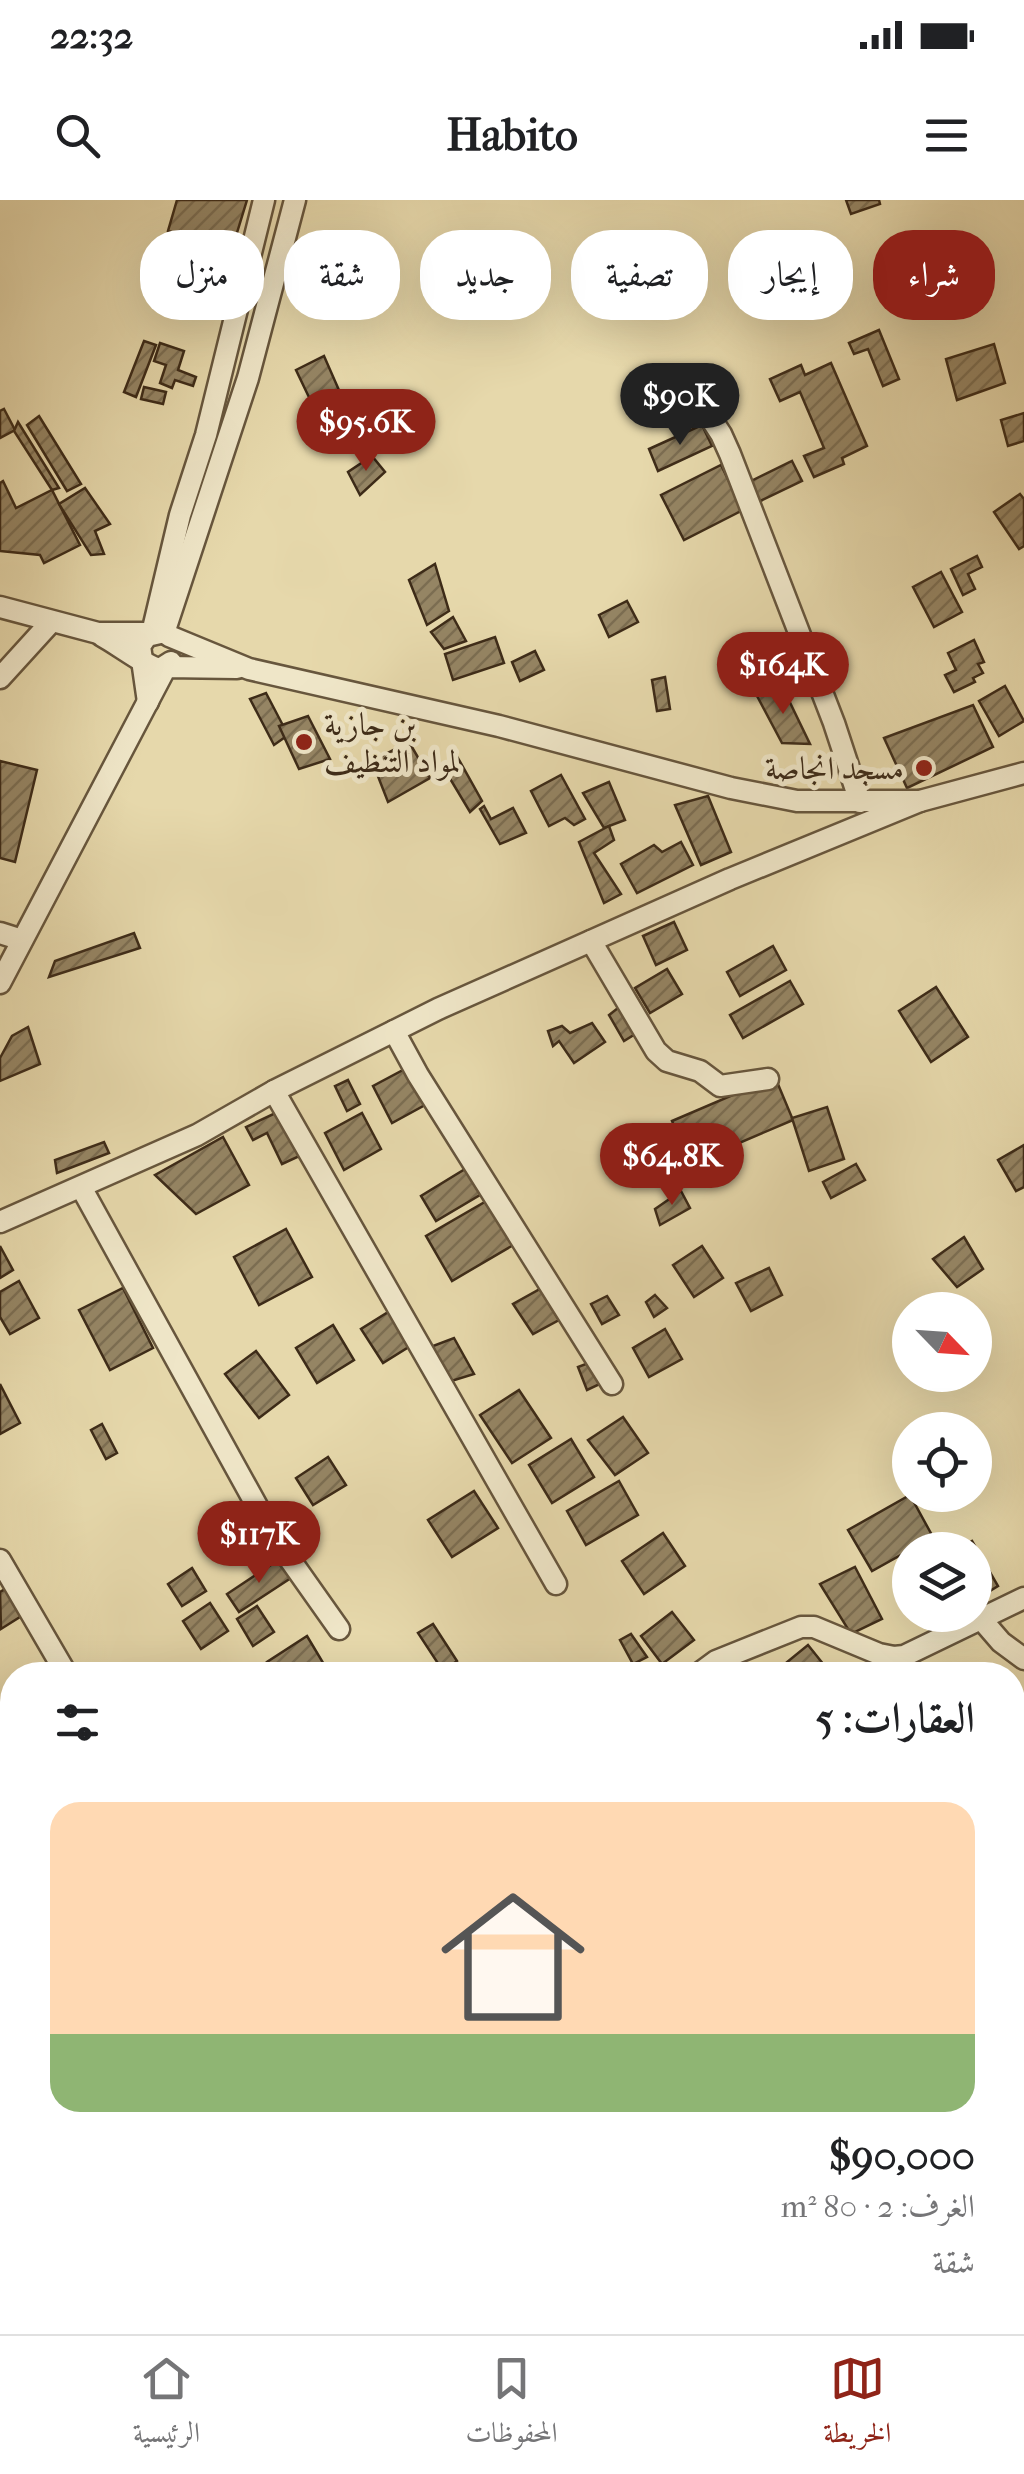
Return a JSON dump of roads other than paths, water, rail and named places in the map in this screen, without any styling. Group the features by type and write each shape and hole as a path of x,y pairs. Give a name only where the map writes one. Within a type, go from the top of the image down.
{"street":[{"path":"0,982 176,652 162,634 176,533 206,436 264,200"},
{"path":"162,634 248,378 295,200"},
{"path":"698,399 730,454 834,723 860,802"},
{"path":"0,607 98,634 162,634 249,668 499,726 731,788 797,801 920,801"},
{"path":"0,678 51,622"},
{"path":"98,634 154,668 249,668"},
{"path":"148,702 142,640 162,634"},
{"path":"0,1222 198,1136 394,1031 730,879 920,801 1024,772"},
{"path":"0,933 22,940"},
{"path":"590,942 656,1051 667,1061 700,1071 720,1086 768,1078"},
{"path":"394,1031 612,1384"},
{"path":"274,1092 556,1584"},
{"path":"81,1187 258,1510 288,1560 339,1629"},
{"path":"0,1560 59,1662"},
{"path":"992,1615 1024,1598"},
{"path":"715,1662 801,1627 814,1627 894,1657 956,1632"},
{"path":"992,1632 1024,1659"}],"place":[{"name":"بن جازية لمواد التنظيف","path":"304,742"},
{"name":"مسجد انجاصة","path":"924,768"}]}
